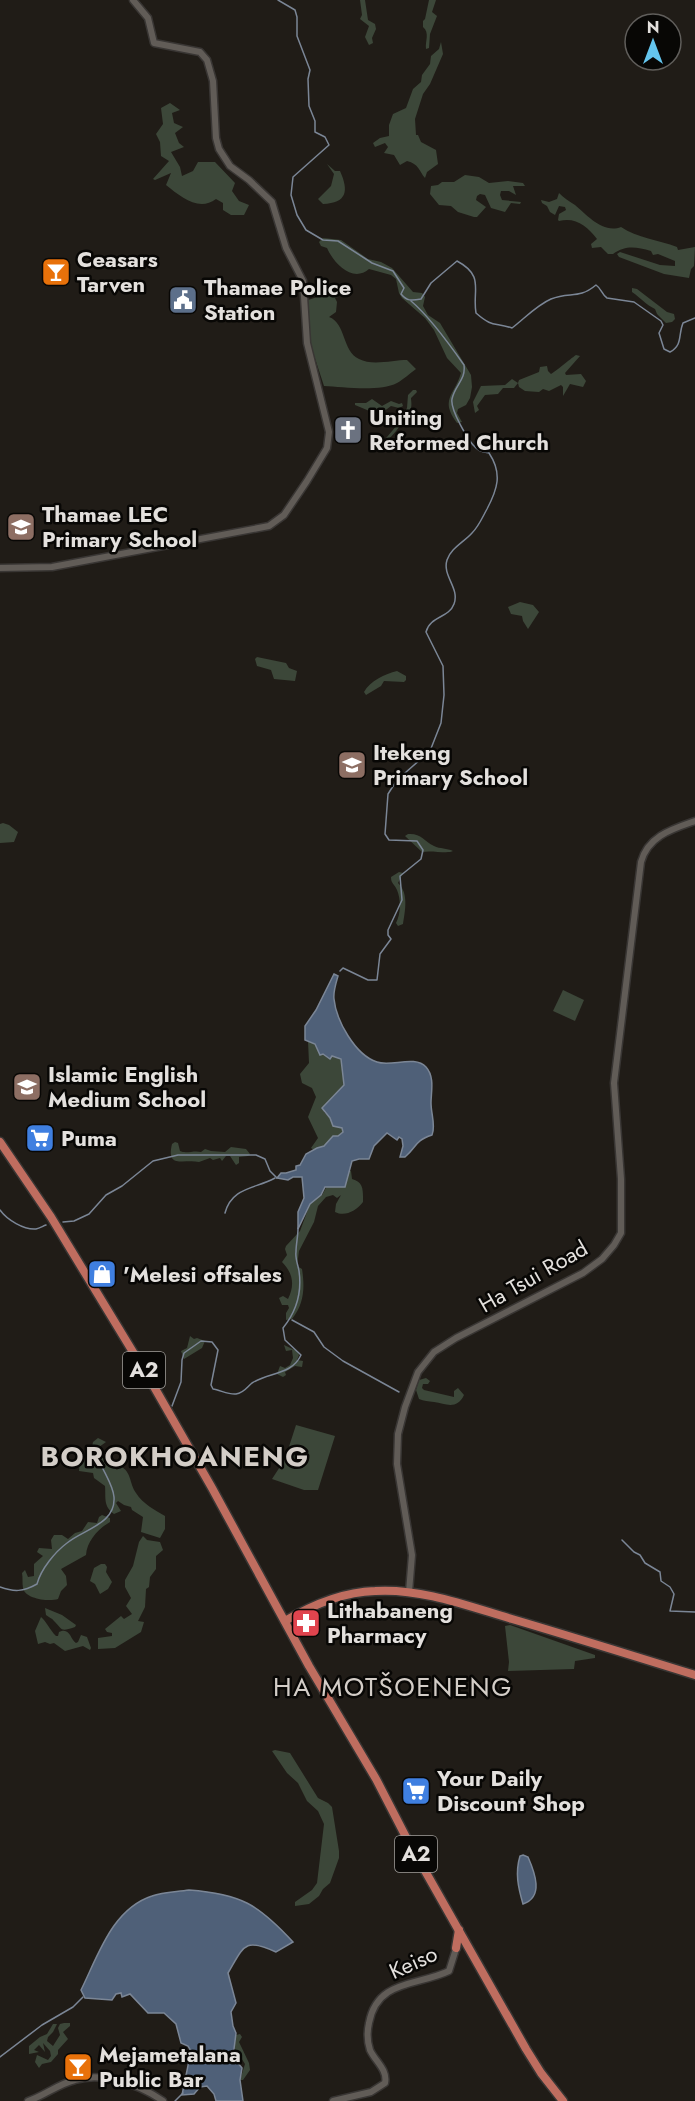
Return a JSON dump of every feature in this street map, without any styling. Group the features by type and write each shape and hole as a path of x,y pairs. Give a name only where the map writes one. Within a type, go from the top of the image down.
{"main road":[{"name":"A2","path":"0,1143 51,1217 150,1380 526,2049 563,2101"},
{"path":"285,1621 318,1604 357,1593 409,1592 460,1604 695,1675"},
{"path":"279,1611 290,1614 299,1612"},
{"path":"293,1637 295,1620 299,1612"},
{"path":"455,1950 459,1930"},
{"path":"455,1950 467,1943"},
{"path":"455,1950 472,1951"}],"street":[{"path":"0,568 52,567 269,526 284,515 327,447 329,432 307,343 303,281 286,248 272,202 230,166 223,156 216,138 213,81 207,60 202,53 196,51 154,43 148,18 133,0"},
{"name":"Ha Tsui Road","path":"409,1592 412,1555 397,1464 398,1434 412,1384 418,1372 434,1352 456,1338 583,1273 602,1259 621,1233 621,1179 614,1083 641,862 644,853 654,840 695,821"},
{"path":"395,1591 410,1581"},
{"name":"Keiso","path":"333,2101 371,2092 385,2083 384,2073 372,2054 367,2036 370,2015 380,1998 398,1987 449,1971 455,1950"},
{"path":"28,2101 72,2080 95,2078 127,2083 149,2091 163,2101"}],"green space":[{"path":"360,0 365,0 368,20 375,24 376,29 372,38 373,43 369,45 365,37 369,26 360,19 362,15"},
{"path":"429,0 436,0 432,12 437,16 430,34 429,48 426,49 427,34 423,21"},
{"path":"441,42 443,54 423,94 415,119 416,135 421,142 436,150 438,164 427,172 425,178 414,164 407,161 400,165 394,155 384,153 388,147 385,143 375,147 373,143 389,136 389,125 393,114 406,108 413,89 421,82 422,75 430,64 431,56 439,49"},
{"path":"170,103 180,110 172,113 174,123 183,127 175,133 179,143 184,147 171,152 180,167 182,176 193,171 198,162 215,162 235,183 232,191 239,201 249,205 244,215 231,215 223,210 223,203 216,199 203,204 184,198 166,185 171,173 153,179 169,161 161,156 160,142 156,134 163,124 161,108"},
{"path":"327,164 335,171 340,171 345,190 344,195 337,201 323,204 318,199 331,186 334,174"},
{"path":"465,175 479,177 489,183 508,181 523,183 525,186 513,186 516,195 509,191 501,191 500,195 502,200 521,202 520,204 511,203 505,212 491,208 485,195 480,194 476,200 486,207 477,217 474,217 458,212 451,206 439,205 430,194 431,186 442,182 454,182"},
{"path":"559,193 602,226 621,227 677,247 678,250 695,247 694,266 689,278 664,274 619,257 617,254 620,252 660,265 675,266 675,261 658,254 653,255 651,251 631,248 608,254 601,247 592,248 591,244 597,239 589,230 571,220 558,220 559,214 566,210 565,207 559,206 555,215 542,203 541,200 549,202 557,199"},
{"path":"323,238 341,240 368,259 392,268 413,292 422,293 425,297 423,306 428,315 440,323 471,375 470,398 466,405 458,409 457,413 462,422 457,423 449,408 450,397 461,373 447,358 434,330 425,318 402,298 396,279 391,275 369,269 357,274 345,270 334,260 327,248 321,246 319,242"},
{"path":"632,288 637,289 667,312 674,314 675,319 666,323 655,309 632,292"},
{"path":"336,291 338,297 335,298 336,312 329,317 338,325 354,355 370,362 407,360 416,369 390,386 361,388 324,386 309,340 308,300"},
{"path":"576,355 580,356 565,373 566,375 581,374 586,381 583,387 570,384 563,396 561,385 549,391 543,389 539,392 525,391 519,387 519,380 539,372 540,367 547,366 551,374"},
{"path":"512,379 518,383 514,388 503,388 498,394 485,395 477,406 479,410 475,413 473,402 481,386 505,385"},
{"path":"413,390 417,392 411,398 411,408 405,418 391,437 376,450 398,424 407,408 408,395"},
{"path":"372,399 382,406 391,401 402,403 403,406 399,408 391,406 379,415 355,405 355,403 366,403"},
{"path":"520,602 533,605 539,612 528,629 522,616 511,614 508,607"},
{"path":"257,657 286,663 289,668 297,671 295,681 274,679 271,670 257,666 255,659"},
{"path":"397,671 406,676 404,682 384,681 381,686 366,695 364,692 374,681"},
{"path":"3,823 18,832 14,842 0,843 0,824"},
{"path":"416,835 434,846 453,851 422,852 405,836"},
{"path":"399,872 403,873 398,883 404,892 405,914 403,924 398,926 396,923 400,911 399,898 391,877"},
{"path":"563,990 584,1000 575,1021 553,1011"},
{"path":"308,1041 315,1044 322,1053 341,1058 344,1085 333,1096 324,1112 330,1118 333,1126 342,1128 343,1132 324,1146 314,1150 311,1148 318,1138 308,1117 316,1097 312,1088 302,1083 300,1074 309,1063"},
{"path":"178,1143 182,1152 201,1152 205,1149 225,1152 231,1147 246,1149 250,1154 239,1157 239,1163 236,1165 230,1156 226,1156 222,1161 220,1158 213,1160 210,1158 199,1162 178,1161 174,1160 171,1152 172,1144"},
{"path":"347,1171 351,1171 352,1179 361,1185 363,1202 354,1210 343,1214 335,1212 341,1195 337,1198 333,1195 326,1197 318,1206 314,1222 299,1251 297,1266 302,1269 303,1296 292,1319 286,1320 289,1308 288,1305 282,1305 279,1298 283,1296 288,1299 292,1289 291,1275 282,1262 287,1255 286,1246 300,1231 310,1204 322,1195 327,1186"},
{"path":"190,1336 205,1341 202,1348 184,1359 181,1351 187,1348"},
{"path":"284,1345 297,1351 299,1355 297,1360 303,1361 302,1367 295,1366 285,1372 286,1375 283,1377 277,1374 280,1366 285,1368 290,1365 293,1358 292,1350 286,1351"},
{"path":"426,1378 430,1381 428,1384 423,1384 424,1390 454,1397 454,1391 458,1388 464,1395 458,1403 451,1405 419,1399 416,1390 419,1380"},
{"path":"296,1425 335,1436 318,1490 304,1490 272,1479 285,1459"},
{"path":"98,1438 106,1442 99,1447 98,1452 104,1455 104,1463 107,1462 108,1457 111,1457 113,1466 117,1470 120,1466 124,1468 139,1497 165,1516 165,1529 160,1538 141,1532 143,1517 131,1507 118,1501 116,1503 121,1511 114,1514 110,1511 105,1498 105,1486 94,1478 93,1473 79,1471 80,1460 91,1452 93,1442"},
{"path":"102,1515 110,1518 110,1522 94,1536 88,1545 86,1555 61,1569 66,1576 67,1585 61,1591 58,1599 38,1599 28,1595 23,1586 22,1573 25,1570 28,1577 34,1576 34,1564 43,1556 37,1552 39,1548 52,1549 51,1540 54,1535 62,1535 68,1539 82,1531 88,1522 97,1523"},
{"path":"143,1536 147,1540 160,1542 163,1550 156,1556 156,1569 146,1589 145,1607 138,1621 144,1622 141,1632 115,1648 98,1649 98,1638 112,1636 112,1633 105,1629 121,1616 124,1619 132,1614 126,1606 131,1598 125,1587 125,1580 133,1566 139,1542"},
{"path":"101,1564 107,1567 106,1572 112,1582 108,1589 100,1594 95,1584 90,1581 94,1568"},
{"path":"45,1608 62,1615 76,1625 75,1627 62,1629 46,1615"},
{"path":"41,1617 56,1636 59,1632 65,1631 76,1643 81,1635 87,1637 90,1650 83,1646 65,1651 54,1643 38,1644 35,1631"},
{"path":"510,1625 595,1655 595,1658 575,1661 574,1669 508,1671 505,1626"},
{"path":"272,1751 290,1753 318,1798 332,1807 339,1858 330,1883 309,1904 295,1906 295,1902 312,1890 317,1883 324,1824 318,1811 307,1801 298,1783 287,1773"},
{"path":"64,2023 70,2023 70,2026 63,2032 68,2039 51,2062 42,2064 39,2068 35,2062 37,2055 48,2060 51,2056 50,2051 43,2043 45,2052 39,2045 34,2050 39,2052 29,2054 29,2046 47,2034 53,2024 57,2024 47,2041 53,2046 60,2035 58,2028"},
{"path":"240,2034 242,2037 239,2042 250,2070 243,2080 240,2080 245,2064 234,2048 236,2035"}],"water":[{"path":"334,974 338,976 334,996 338,1017 354,1045 377,1062 416,1062 429,1071 432,1085 433,1131 432,1135 419,1142 405,1157 400,1157 402,1139 399,1137 397,1140 387,1133 374,1146 369,1159 352,1161 345,1187 325,1187 321,1195 310,1204 298,1229 298,1212 304,1198 302,1177 293,1177 288,1180 277,1178 281,1173 296,1170 296,1166 300,1165 306,1154 324,1146 333,1136 338,1136 343,1132 342,1128 333,1126 322,1108 344,1085 341,1059 332,1056 330,1059 323,1054 320,1055 315,1044 305,1040 305,1026 316,1010"},
{"path":"520,1856 528,1857 533,1870 536,1890 530,1901 523,1904 517,1874 518,1862"},
{"path":"189,1890 222,1894 247,1903 269,1918 293,1942 276,1952 257,1945 246,1947 228,1973 236,2003 231,2012 236,2033 233,2057 242,2068 240,2080 243,2101 216,2101 214,2094 207,2086 200,2087 194,2094 182,2095 191,2051 188,2046 181,2043 176,2024 164,2013 148,2013 130,1994 122,1997 121,1993 116,1994 112,2000 85,1998 81,1990 100,1949 116,1922 126,1911 152,1896"}],"waterway":[{"path":"278,0 295,10 297,36 310,70 309,106 315,121 315,132 325,137 329,145 293,177 291,195 297,215 306,230 323,240 338,241 372,263 393,271 404,288 401,294 410,300 421,299 431,283 457,261 466,267 474,278 476,313 494,324 512,328 546,302 558,297 579,294 596,285 607,298 634,302 661,321 663,325 659,333 664,349 670,352 679,343 683,323 695,318"},
{"path":"340,971 343,968 368,980 377,980 380,954 391,939 388,930 402,900 400,876 421,859 423,850 417,841 389,840 385,834 388,794 397,780 430,751 441,723 444,695 443,666 426,632 431,623 452,609 455,593 447,571 447,560 451,552 479,525 494,495 497,482 496,468 489,453 479,450 473,444 460,425 452,404 455,390 462,379 464,365 432,323 411,301"},
{"path":"63,1222 74,1221 89,1214 106,1195 122,1186 153,1161 178,1155 256,1155 265,1159 270,1171 277,1178"},
{"path":"225,1213 228,1204 239,1193 275,1178"},
{"path":"0,1210 11,1221 26,1228 36,1229 46,1225"},
{"path":"172,1406 181,1382 184,1353 201,1341 212,1342 218,1350 211,1385 213,1389 230,1394 241,1392 259,1379 286,1370 297,1361 301,1355 285,1340 283,1328 295,1308 299,1294 300,1279 296,1259 298,1228"},
{"path":"292,1320 314,1332 324,1347 343,1361 399,1392"},
{"path":"0,1587 18,1590 37,1584 45,1567 58,1551 74,1538 98,1525 110,1514 114,1497 100,1462 101,1457 111,1448"},
{"path":"622,1540 640,1555 645,1563 660,1572 661,1581 670,1587 674,1594 670,1611 695,1612"},
{"path":"0,2057 42,2025 73,2007 83,1997"},
{"path":"175,2101 183,2093"}],"place":[{"name":"Ceasars Tarven","path":"56,272"},
{"name":"Thamae Police Station","path":"183,300"},
{"name":"Uniting Reformed Church","path":"348,430"},
{"name":"Thamae LEC Primary School","path":"21,527"},
{"name":"Itekeng Primary School","path":"352,765"},
{"name":"Islamic English Medium School","path":"27,1087"},
{"name":"Puma","path":"40,1138"},
{"name":"'Melesi offsales","path":"102,1274"},
{"name":"Lithabaneng Pharmacy","path":"306,1623"},
{"name":"Your Daily Discount Shop","path":"416,1791"},
{"name":"Mejametalana Public Bar","path":"78,2067"}],"district":[{"name":"BOROKHOANENG","path":"175,1456"},
{"name":"HA MOTŠOENENG","path":"393,1687"}]}
